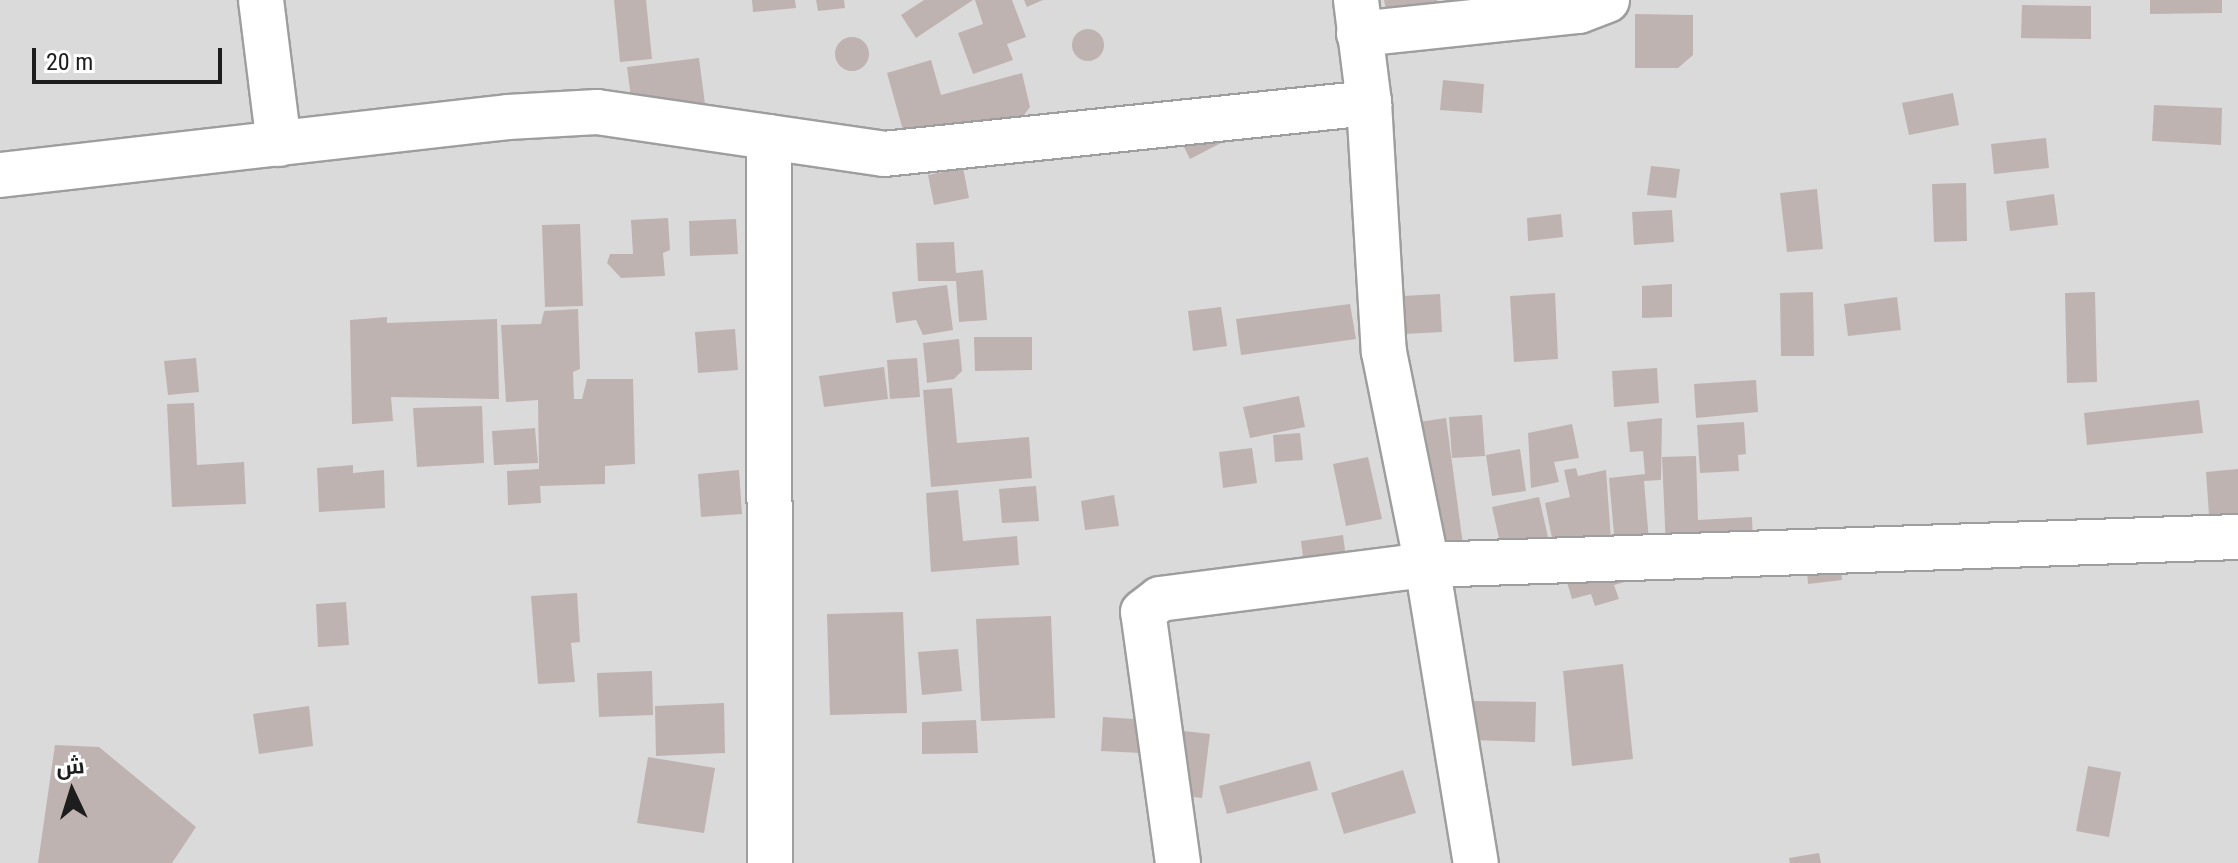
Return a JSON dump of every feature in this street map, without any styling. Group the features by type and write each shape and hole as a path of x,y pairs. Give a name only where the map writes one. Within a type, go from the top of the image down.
{"street":[{"path":"261,0 279,144"},
{"path":"1476,863 1427,565 1384,352 1369,103 1358,17 1579,11 1607,0"},
{"path":"0,175 597,112 884,154 1369,103"},
{"path":"769,137 770,863"},
{"path":"1178,863 1143,612 1150,602 1427,565 2238,537"}],"shaded area":[{"path":"0,0 2238,0 2238,863 0,863"}],"building":[{"path":"614,0 646,0 652,59 620,62"},
{"path":"752,0 795,0 796,8 753,12"},
{"path":"816,0 844,0 845,8 818,11"},
{"path":"924,0 973,0 916,38 901,15"},
{"path":"975,0 1012,0 1026,37 1007,44 1013,60 973,74 958,33 983,24"},
{"path":"1024,0 1043,0 1027,7"},
{"path":"1384,0 1437,0 1438,4 1386,11"},
{"path":"2150,0 2222,0 2222,13 2150,14"},
{"path":"2022,5 2091,6 2091,39 2021,38"},
{"path":"1635,14 1693,15 1693,55 1678,68 1635,68"},
{"path":"1088,29 1100,33 1104,45 1100,57 1088,61 1076,57 1072,45 1076,33"},
{"path":"852,37 864,42 869,54 864,66 852,71 840,66 835,54 840,42"},
{"path":"699,58 705,104 633,113 627,67"},
{"path":"931,60 941,95 1022,73 1030,107 1021,119 913,166 887,73"},
{"path":"1443,80 1484,84 1482,113 1440,110"},
{"path":"1953,93 1959,125 1909,135 1902,103"},
{"path":"2154,105 2222,108 2221,145 2152,141"},
{"path":"1206,110 1223,142 1190,159 1174,127"},
{"path":"2046,138 2049,168 1994,174 1991,144"},
{"path":"1651,166 1680,169 1676,198 1647,195"},
{"path":"963,168 969,198 934,205 928,175"},
{"path":"1966,183 1967,241 1934,242 1932,184"},
{"path":"1817,189 1823,249 1787,252 1780,193"},
{"path":"2054,194 2058,225 2010,231 2006,201"},
{"path":"1672,210 1674,242 1634,245 1632,212"},
{"path":"1561,214 1563,237 1528,241 1527,218"},
{"path":"668,218 670,250 663,253 665,276 621,278 607,263 610,254 633,254 631,220"},
{"path":"736,219 738,254 690,256 689,221"},
{"path":"580,224 583,306 545,307 542,225"},
{"path":"954,242 956,273 983,270 987,320 959,322 956,281 918,281 916,243"},
{"path":"1672,284 1672,317 1642,318 1642,286"},
{"path":"947,285 953,330 923,335 916,320 896,323 892,292"},
{"path":"1813,292 1814,356 1781,356 1780,293"},
{"path":"2095,292 2097,382 2067,383 2065,293"},
{"path":"1555,293 1558,359 1514,362 1510,296"},
{"path":"1440,294 1442,332 1405,334 1403,296"},
{"path":"1897,297 1901,330 1848,336 1844,304"},
{"path":"1350,304 1356,339 1241,355 1236,319"},
{"path":"1221,307 1227,346 1193,351 1188,311"},
{"path":"578,309 580,369 573,372 574,399 582,399 587,379 633,379 635,464 605,466 605,484 540,486 541,503 508,505 507,471 539,469 538,400 506,402 501,325 541,324 544,311"},
{"path":"387,317 387,323 497,319 499,399 391,397 393,421 352,424 350,320"},
{"path":"735,329 738,370 698,373 695,332"},
{"path":"974,337 1032,337 1032,370 975,371"},
{"path":"959,339 962,371 954,379 927,383 923,343"},
{"path":"196,358 199,392 168,395 164,361"},
{"path":"917,358 920,397 890,399 887,360"},
{"path":"884,367 888,399 824,407 819,376"},
{"path":"1657,368 1659,403 1614,407 1612,371"},
{"path":"1756,380 1758,412 1696,418 1694,384"},
{"path":"952,388 957,443 1029,437 1032,478 931,487 923,390"},
{"path":"1299,396 1305,427 1250,438 1243,407"},
{"path":"2199,400 2203,433 2087,445 2084,413"},
{"path":"194,403 197,465 244,462 246,504 172,507 167,404"},
{"path":"482,406 484,463 417,467 413,408"},
{"path":"1482,415 1485,456 1452,458 1449,417"},
{"path":"1446,418 1463,545 1429,549 1412,423"},
{"path":"1662,418 1661,480 1644,481 1649,541 1615,545 1609,478 1645,474 1643,451 1630,452 1627,422"},
{"path":"1744,422 1746,454 1738,455 1739,471 1700,473 1697,425"},
{"path":"1572,424 1579,458 1554,462 1559,482 1531,488 1528,433"},
{"path":"535,428 538,463 494,465 492,431"},
{"path":"1300,433 1303,460 1275,462 1273,435"},
{"path":"1252,448 1257,483 1223,488 1219,452"},
{"path":"1520,449 1526,491 1492,496 1486,455"},
{"path":"1696,456 1698,520 1752,517 1753,546 1666,548 1662,457"},
{"path":"1368,457 1382,519 1346,526 1333,464"},
{"path":"353,465 353,473 384,470 385,508 319,512 317,468"},
{"path":"1576,468 1578,476 1606,470 1611,540 1555,553 1545,503 1570,497 1564,470"},
{"path":"2238,469 2238,527 2210,529 2206,472"},
{"path":"739,470 742,514 701,517 698,474"},
{"path":"1036,486 1039,521 1002,523 999,489"},
{"path":"958,490 963,541 1017,536 1019,565 931,572 926,493"},
{"path":"1114,495 1119,526 1085,530 1081,501"},
{"path":"1539,497 1550,546 1503,556 1492,507"},
{"path":"1343,535 1347,566 1305,572 1301,541"},
{"path":"1838,540 1842,580 1808,584 1805,543"},
{"path":"1616,550 1625,582 1614,585 1619,599 1595,606 1591,594 1572,599 1562,565"},
{"path":"577,593 580,642 571,643 575,682 538,684 531,596"},
{"path":"346,602 349,645 318,647 316,604"},
{"path":"903,612 907,713 830,715 827,614"},
{"path":"1051,616 1055,718 981,721 976,619"},
{"path":"958,649 962,691 922,695 918,652"},
{"path":"1623,664 1633,759 1572,766 1563,671"},
{"path":"652,671 653,715 599,717 597,673"},
{"path":"1471,701 1536,702 1535,742 1470,740"},
{"path":"724,703 725,753 656,756 655,706"},
{"path":"309,706 313,746 259,754 253,714"},
{"path":"1103,717 1163,721 1161,754 1101,751"},
{"path":"976,720 978,753 922,754 922,722"},
{"path":"1175,730 1210,734 1202,798 1167,794"},
{"path":"55,745 99,747 196,827 172,863 38,863"},
{"path":"648,757 715,768 704,833 637,823"},
{"path":"1310,761 1318,790 1227,814 1219,786"},
{"path":"2088,766 2121,772 2109,837 2076,831"},
{"path":"1403,770 1416,813 1344,834 1331,793"},
{"path":"1819,853 1821,863 1790,863 1789,858"}]}
